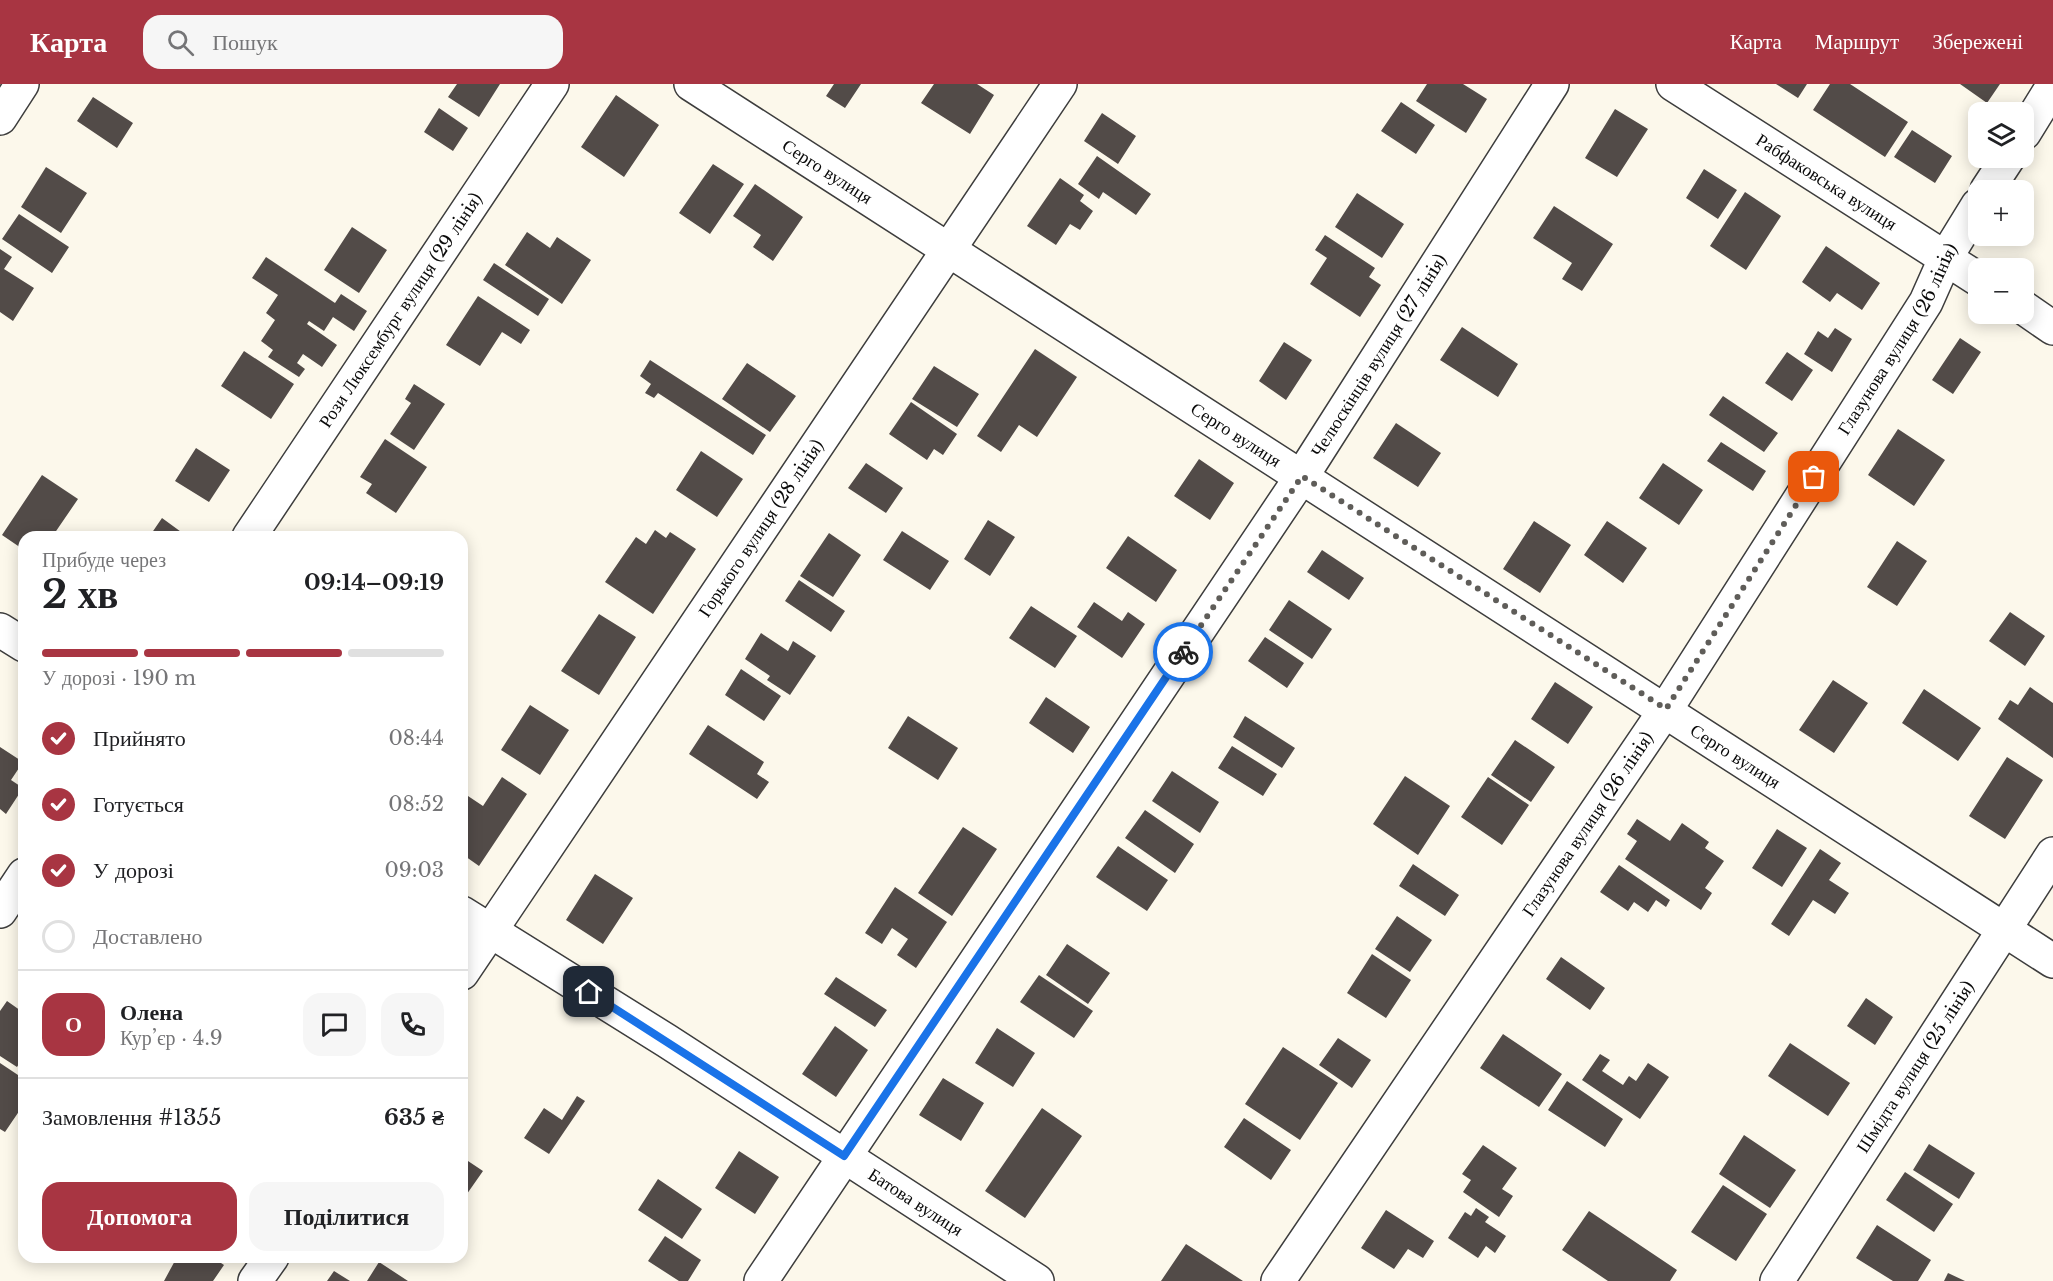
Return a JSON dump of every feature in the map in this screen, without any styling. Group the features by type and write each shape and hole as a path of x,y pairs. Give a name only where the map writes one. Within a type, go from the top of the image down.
{"street":[{"path":"0,118 22,84"},
{"name":"Рози Люксембург вулиця (29 лiнiя)","path":"253,531 552,84"},
{"name":"Серго вулиця","path":"691,84 1666,709 2053,961"},
{"name":"Горького вулиця (28 лiнiя)","path":"468,964 1060,84"},
{"name":"Челюскінців вулиця (27 лiнiя)","path":"761,1281 1302,476 1552,84"},
{"name":"Рабфаковська вулиця","path":"1673,84 1968,272"},
{"path":"2034,117 2053,86"},
{"name":"Глазунова вулиця (26 лiнiя)","path":"1278,1281 1666,709 1926,302 1946,257 1968,221"},
{"path":"2034,316 2053,328"},
{"path":"0,630 18,641"},
{"name":"Шмідта вулиця (25 лiнiя)","path":"1777,1281 2053,854"},
{"path":"0,911 18,884"},
{"name":"Батова вулиця","path":"468,917 1036,1281"},
{"path":"255,1281 268,1263"}],"building":[{"path":"457,84 500,84 479,117 448,97"},
{"path":"834,84 861,84 845,108 826,96"},
{"path":"934,84 977,84 994,95 970,134 921,103"},
{"path":"1427,84 1463,84 1487,99 1466,133 1416,101"},
{"path":"1776,84 1807,84 1798,98"},
{"path":"1830,84 1850,84 1908,122 1885,157 1813,110"},
{"path":"1960,84 2000,84 1986,102"},
{"path":"616,95 659,125 624,177 581,147"},
{"path":"93,97 133,123 117,148 77,121"},
{"path":"1401,102 1435,125 1416,154 1381,131"},
{"path":"439,108 468,128 453,151 424,132"},
{"path":"1615,109 1648,129 1617,177 1585,158"},
{"path":"1102,113 1136,136 1118,164 1084,141"},
{"path":"1912,130 1952,156 1935,183 1894,157"},
{"path":"1097,156 1151,194 1136,215 1103,192 1099,199 1078,184"},
{"path":"713,164 744,184 710,234 679,213"},
{"path":"46,167 87,193 61,233 21,207"},
{"path":"1704,169 1737,190 1718,219 1686,198"},
{"path":"1060,178 1084,195 1080,201 1093,211 1080,230 1070,224 1056,245 1027,226"},
{"path":"755,184 803,217 773,261 753,247 761,235 733,216"},
{"path":"1745,192 1781,216 1746,270 1710,246"},
{"path":"1357,193 1404,224 1382,258 1335,227"},
{"path":"1554,206 1613,244 1582,291 1562,279 1572,263 1533,238"},
{"path":"19,214 69,247 52,273 2,239"},
{"path":"352,227 387,250 359,293 324,270"},
{"path":"527,232 550,248 557,237 591,260 562,304 505,265"},
{"path":"1325,235 1375,268 1369,277 1381,285 1360,317 1310,284 1327,258 1315,250"},
{"path":"1826,246 1880,283 1862,310 1837,293 1830,302 1802,282"},
{"path":"0,249 12,257 4,269 34,288 13,321 0,312"},
{"path":"266,257 335,303 341,294 367,311 354,331 333,317 324,331 309,321 307,324 337,345 322,367 303,354 297,363 305,369 299,377 268,357 273,350 261,341 275,320 266,313 278,295 252,278"},
{"path":"494,263 549,299 538,316 483,280"},
{"path":"478,296 530,330 521,344 502,332 480,366 446,345"},
{"path":"1462,327 1518,364 1498,397 1440,360"},
{"path":"1835,328 1852,339 1832,372 1804,354 1818,331 1828,338"},
{"path":"1960,338 1981,352 1953,394 1932,380"},
{"path":"1284,342 1312,360 1286,400 1259,381"},
{"path":"1035,349 1077,377 1037,437 1019,425 1001,452 977,436"},
{"path":"244,351 294,384 271,419 221,386"},
{"path":"1787,352 1813,370 1792,401 1765,383"},
{"path":"650,360 766,435 753,455 658,393 654,398 645,393 651,384 640,376"},
{"path":"747,363 796,396 770,432 722,399"},
{"path":"934,366 979,394 957,427 912,399"},
{"path":"414,384 445,404 414,450 390,434 411,403 405,399"},
{"path":"1723,396 1778,433 1764,452 1709,415"},
{"path":"911,402 957,434 943,455 934,449 927,460 889,434"},
{"path":"1396,423 1441,453 1418,487 1373,458"},
{"path":"1898,429 1945,460 1914,506 1868,475"},
{"path":"385,439 427,467 396,513 366,493 372,484 360,477"},
{"path":"1721,442 1766,471 1753,491 1707,461"},
{"path":"196,448 230,470 209,502 175,481"},
{"path":"701,451 743,479 717,517 676,490"},
{"path":"1199,459 1234,483 1210,520 1174,496"},
{"path":"866,463 903,488 886,513 848,488"},
{"path":"1663,463 1703,490 1679,525 1639,498"},
{"path":"42,475 78,499 56,531 18,531 18,546 2,535"},
{"path":"162,518 180,531 153,531"},
{"path":"988,520 1015,537 990,576 964,559"},
{"path":"1534,521 1571,545 1540,593 1503,569"},
{"path":"1607,521 1647,548 1623,583 1584,555"},
{"path":"655,530 666,538 670,532 696,549 653,614 605,582 636,537 646,544"},
{"path":"902,531 949,561 930,590 883,560"},
{"path":"829,533 861,555 833,597 800,576"},
{"path":"1128,536 1177,570 1156,602 1106,568"},
{"path":"1897,541 1927,561 1897,606 1867,587"},
{"path":"1322,550 1364,578 1349,600 1307,572"},
{"path":"799,580 845,611 831,632 785,601"},
{"path":"1289,600 1332,629 1312,659 1269,630"},
{"path":"1094,602 1122,621 1128,612 1145,624 1122,658 1077,627"},
{"path":"1031,606 1077,636 1055,668 1009,638"},
{"path":"2010,612 2045,636 2025,666 1989,641"},
{"path":"599,614 636,637 599,695 561,671"},
{"path":"761,633 788,651 793,641 816,656 790,695 767,680 770,676 745,659"},
{"path":"1265,637 1304,663 1287,688 1248,661"},
{"path":"741,669 781,696 764,721 725,695"},
{"path":"1833,680 1868,703 1834,753 1799,730"},
{"path":"1555,682 1593,707 1568,744 1531,719"},
{"path":"2030,687 2053,703 2053,758 1998,719 2010,700 2018,705"},
{"path":"1924,689 1981,728 1958,761 1902,723"},
{"path":"1046,697 1090,727 1073,753 1029,723"},
{"path":"530,705 569,730 540,775 501,750"},
{"path":"908,716 958,748 938,780 888,748"},
{"path":"1245,716 1295,748 1282,768 1233,737"},
{"path":"708,725 764,762 757,774 769,782 757,799 689,754"},
{"path":"1515,740 1555,767 1531,802 1491,775"},
{"path":"1232,746 1277,774 1263,796 1218,768"},
{"path":"0,747 18,759 18,770 11,780 18,785 18,796 6,814 0,809"},
{"path":"2007,757 2043,780 2005,839 1969,816"},
{"path":"1172,771 1219,802 1200,833 1152,801"},
{"path":"1405,776 1450,806 1418,855 1373,824"},
{"path":"502,777 527,794 479,866 468,858 468,796 483,806"},
{"path":"1488,777 1529,805 1502,845 1461,817"},
{"path":"1145,810 1194,844 1175,873 1125,838"},
{"path":"1637,819 1670,841 1682,823 1709,842 1705,848 1724,861 1705,888 1712,893 1701,910 1625,859 1637,841 1627,834"},
{"path":"963,827 997,849 952,916 918,893"},
{"path":"1777,829 1807,848 1782,887 1752,868"},
{"path":"1118,846 1168,880 1147,911 1096,877"},
{"path":"1820,849 1841,863 1829,880 1849,893 1835,914 1813,900 1789,936 1771,924"},
{"path":"1413,864 1459,895 1445,916 1399,886"},
{"path":"1619,865 1670,900 1666,907 1656,900 1648,912 1634,902 1628,911 1600,892"},
{"path":"595,874 633,898 603,944 566,920"},
{"path":"895,887 947,922 916,968 897,955 908,939 892,928 882,944 865,933"},
{"path":"1397,916 1432,940 1410,972 1375,949"},
{"path":"1067,944 1110,973 1088,1004 1046,975"},
{"path":"1372,954 1411,980 1386,1018 1347,993"},
{"path":"1561,957 1605,988 1590,1010 1546,979"},
{"path":"1039,975 1093,1011 1074,1038 1020,1002"},
{"path":"836,977 887,1010 875,1027 824,994"},
{"path":"1866,998 1893,1017 1875,1045 1847,1026"},
{"path":"7,1001 18,1009 17,1067 0,1056 0,1011"},
{"path":"835,1026 868,1050 836,1097 802,1074"},
{"path":"997,1028 1035,1053 1013,1087 975,1063"},
{"path":"1503,1034 1562,1074 1539,1107 1480,1068"},
{"path":"1338,1038 1371,1060 1352,1088 1319,1065"},
{"path":"1790,1043 1850,1083 1828,1116 1768,1076"},
{"path":"1283,1047 1338,1083 1300,1140 1245,1104"},
{"path":"1600,1054 1610,1060 1602,1071 1623,1085 1629,1076 1636,1081 1648,1063 1669,1077 1640,1119 1582,1080"},
{"path":"0,1063 18,1075 18,1113 5,1132 0,1129"},
{"path":"943,1078 984,1103 961,1141 919,1115"},
{"path":"1567,1081 1623,1119 1605,1147 1548,1110"},
{"path":"577,1096 585,1101 549,1154 524,1138 544,1108 562,1120"},
{"path":"1042,1108 1082,1136 1025,1218 985,1191"},
{"path":"1244,1118 1291,1150 1271,1180 1224,1147"},
{"path":"1744,1135 1796,1170 1770,1208 1719,1174"},
{"path":"1929,1144 1975,1173 1959,1199 1913,1170"},
{"path":"1483,1145 1517,1168 1502,1189 1513,1196 1499,1217 1463,1192 1471,1180 1462,1174"},
{"path":"739,1151 779,1177 755,1214 715,1188"},
{"path":"468,1161 483,1171 468,1192"},
{"path":"1905,1172 1953,1204 1934,1232 1886,1200"},
{"path":"658,1179 702,1209 682,1239 638,1210"},
{"path":"1723,1185 1767,1214 1736,1261 1691,1232"},
{"path":"1476,1208 1489,1217 1485,1222 1506,1236 1495,1253 1486,1246 1478,1258 1448,1238 1465,1212 1471,1216"},
{"path":"1386,1210 1434,1241 1423,1258 1408,1249 1394,1269 1361,1248"},
{"path":"1589,1211 1677,1270 1670,1281 1608,1281 1562,1250"},
{"path":"1877,1225 1931,1260 1918,1281 1893,1281 1856,1258"},
{"path":"665,1236 701,1260 688,1281 679,1281 648,1261"},
{"path":"1186,1244 1243,1281 1161,1281"},
{"path":"174,1263 221,1263 224,1265 213,1281 164,1281"},
{"path":"381,1263 408,1281 367,1281"},
{"path":"334,1271 350,1281 327,1281"},
{"path":"1948,1273 1965,1281 1944,1281"}],"way so far":[{"path":"1183,652 1302,476 1666,709 1814,477"}],"route":[{"path":"589,992 844,1156 1183,652"}]}
